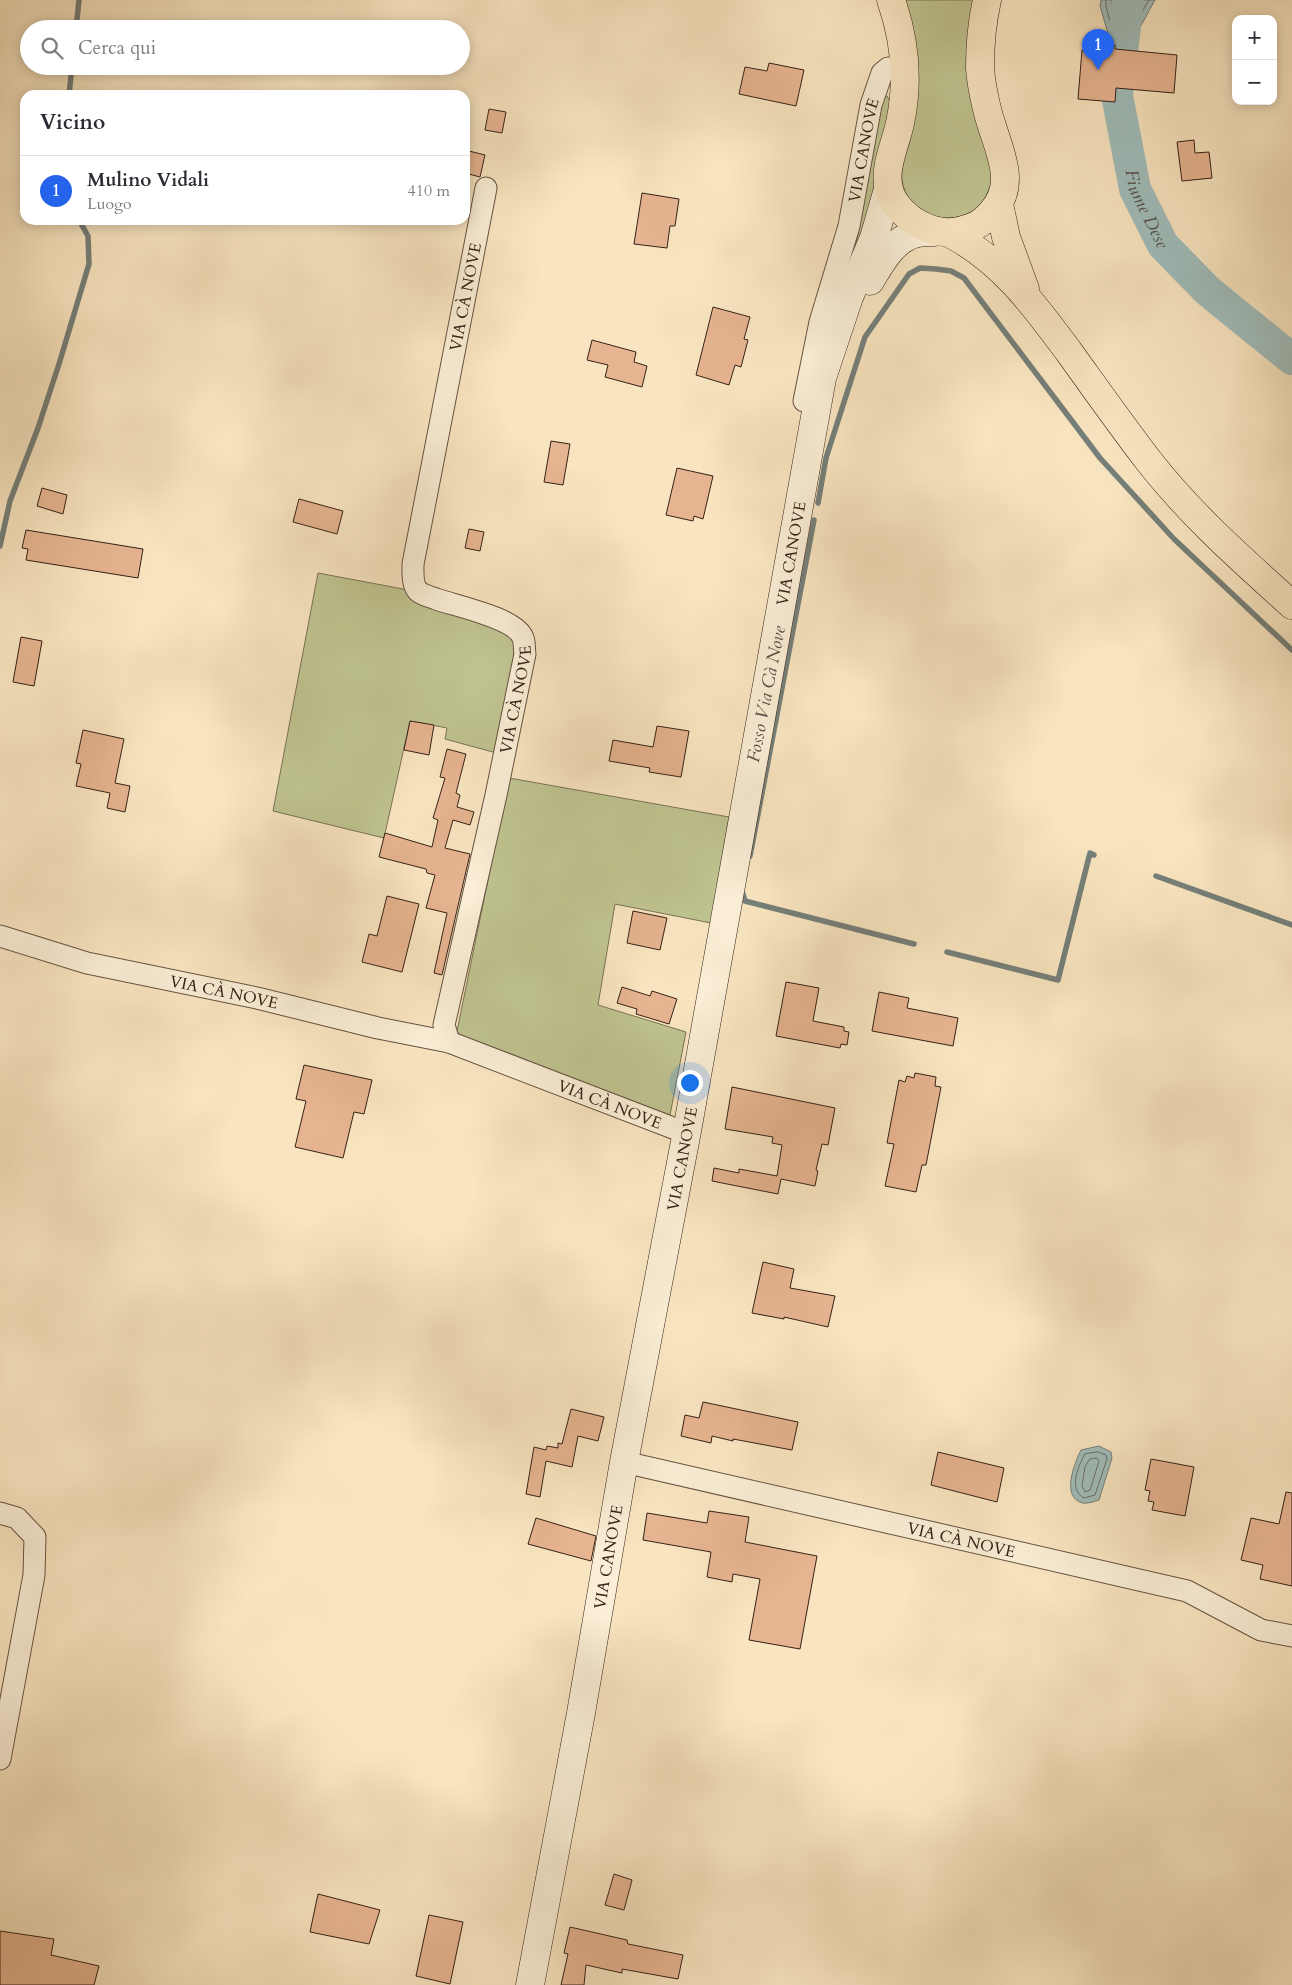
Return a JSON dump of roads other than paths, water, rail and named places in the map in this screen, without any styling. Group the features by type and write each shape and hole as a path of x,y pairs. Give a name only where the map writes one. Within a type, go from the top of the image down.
{"main road":[{"path":"891,0 900,28 905,69 901,122 889,168 888,189 896,204 918,224 965,241 994,264 1027,295 1148,460 1167,483 1220,540 1292,605"},
{"path":"941,233 965,230 978,224 999,204 1003,196 1006,169 990,122 980,69 982,22 987,0"},
{"path":"999,204 1006,236 1027,295"}],"street":[{"name":"VIA CANOVE","path":"795,458 809,372 820,322 849,226 871,105 882,72 888,68 905,69"},
{"name":"VIA CÀ NOVE","path":"450,1042 444,1025 496,795 525,654 523,638 515,628 504,622 419,592 415,586 413,572 486,188"},
{"name":"VIA CANOVE","path":"530,1985 583,1703 624,1462 686,1131 822,378 849,297 874,238 888,189"},
{"name":"VIA CANOVE","path":"837,333 889,251 914,233 941,233"},
{"name":"VIA CÀ NOVE","path":"0,936 87,963 257,998 378,1028 450,1042 673,1128 686,1131"},
{"name":"VIA CÀ NOVE","path":"624,1462 1187,1591 1262,1630 1292,1636"},
{"path":"0,1513 17,1518 35,1537 34,1576 0,1759"}],"water":[{"path":"1101,0 1155,0 1127,51 1113,67 1115,45 1111,44 1100,6"},
{"path":"1099,1446 1111,1452 1112,1458 1099,1500 1083,1503 1076,1500 1072,1494 1071,1479 1073,1471 1081,1450"}],"waterway":[{"path":"77,20 79,0"},
{"name":"Fiume Dese","path":"1128,0 1117,95 1135,189 1163,245 1208,291 1292,359"},
{"path":"70,90 71,75"},
{"path":"0,546 10,501 38,428 89,264 88,236 82,225"},
{"path":"818,503 826,458 865,337 909,274 920,268 951,271 964,278 1100,458 1174,539 1292,650"},
{"name":"Fosso Via Cà Nove","path":"750,856 814,520"},
{"name":"Fosso Via Cà Nove","path":"947,952 1058,980 1090,853 1094,855"},
{"name":"Fosso Via Cà Nove","path":"1156,876 1292,925"},
{"name":"Fosso Via Cà Nove","path":"743,894 745,901 914,944"}],"place":[{"name":"Mulino Vidali","path":"1098,70"}]}
